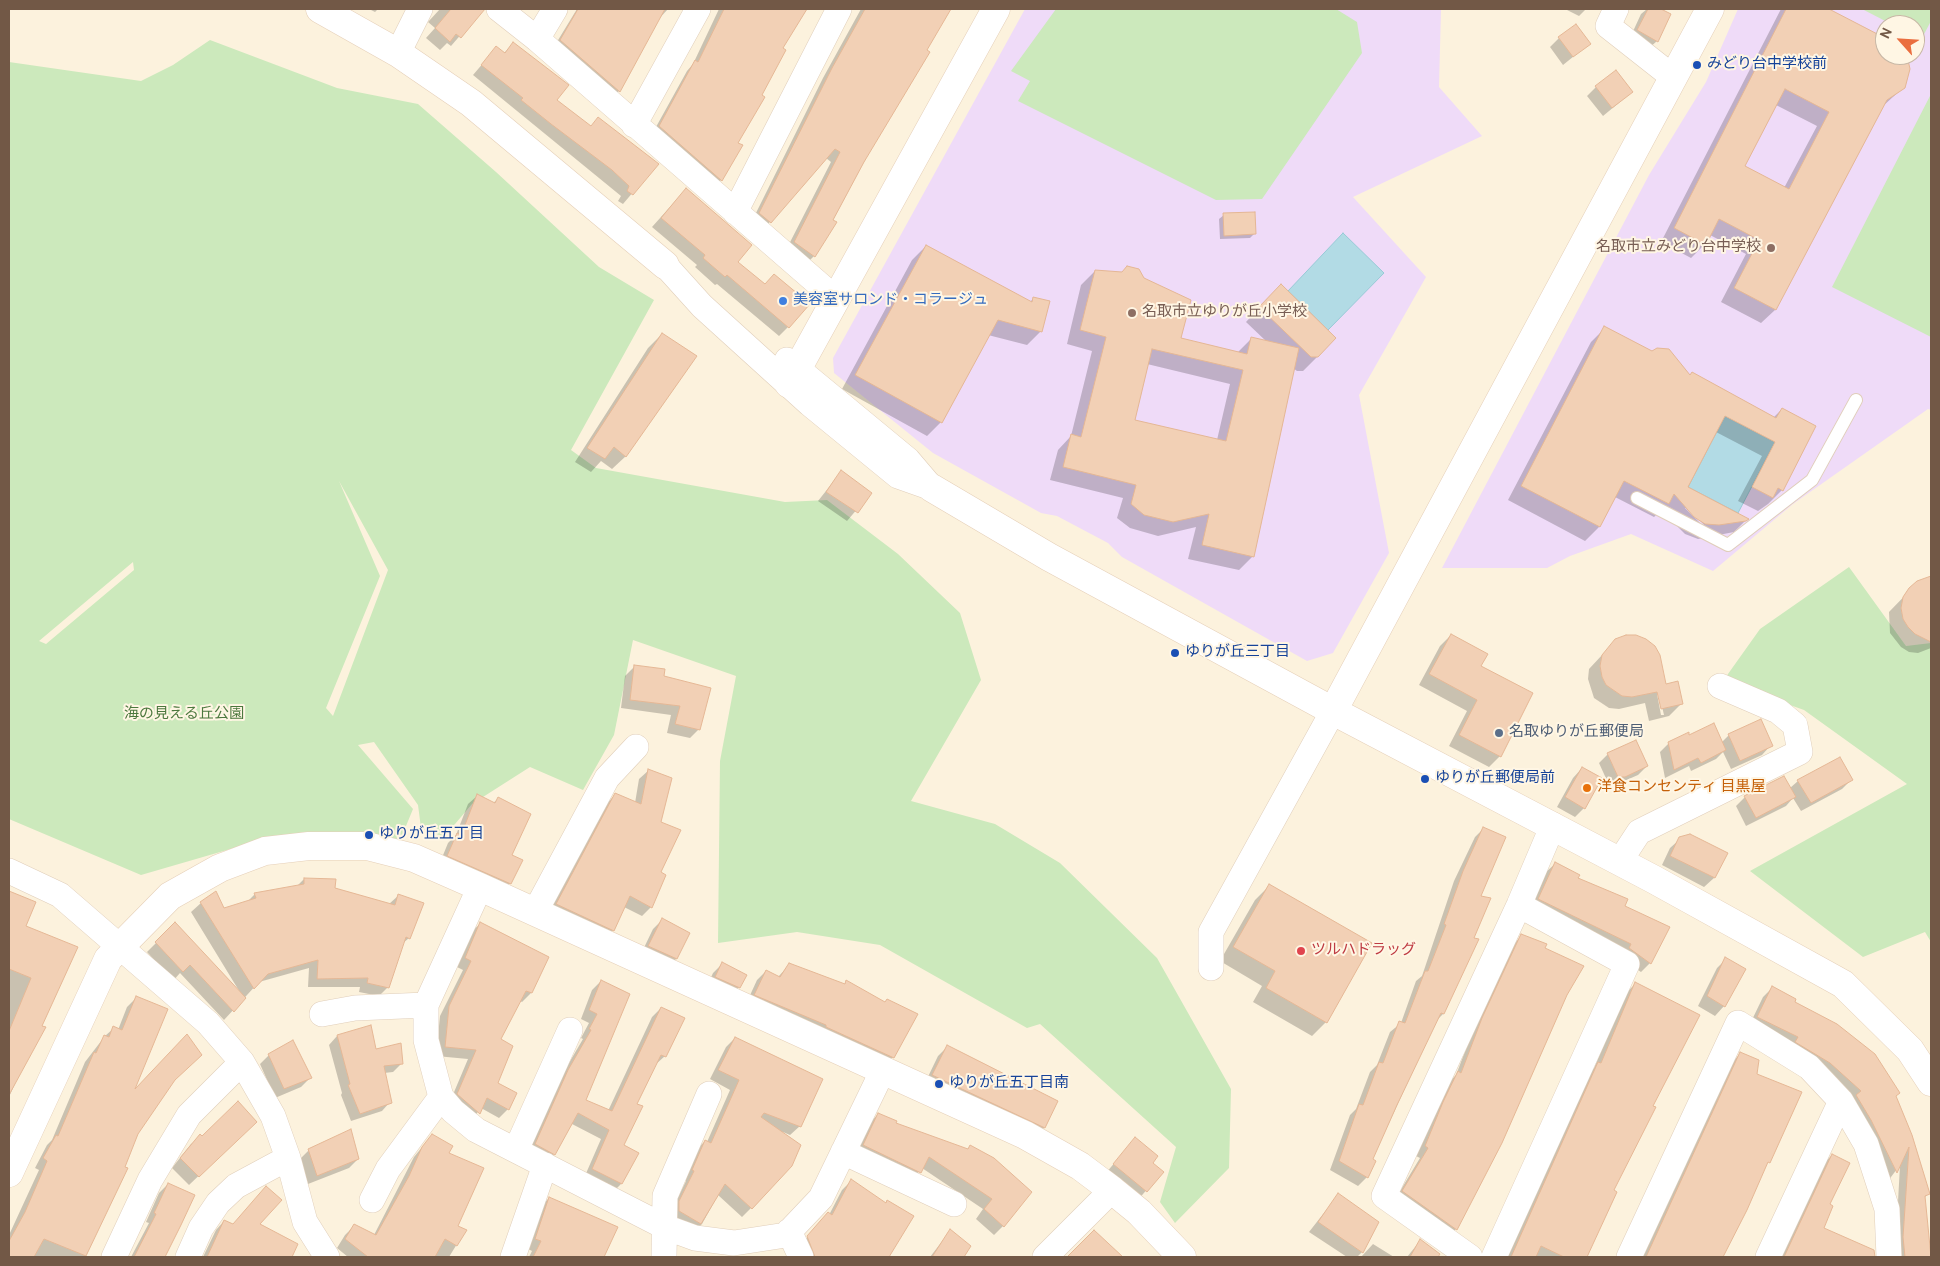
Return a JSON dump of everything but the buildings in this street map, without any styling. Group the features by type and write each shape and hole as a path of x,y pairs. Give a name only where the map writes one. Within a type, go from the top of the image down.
{"street":[{"path":"320,9 398,53 471,102 665,265 702,306 793,377 908,460 932,488 1049,556 1333,711 1620,861 1843,984 1910,1050 1931,1082"},
{"path":"398,53 420,9"},
{"path":"499,9 537,39 836,299"},
{"path":"537,39 555,9"},
{"path":"634,125 698,9"},
{"path":"736,212 839,9"},
{"path":"793,377 996,9"},
{"path":"1616,9 1608,26 1674,78"},
{"path":"1211,968 1211,932 1333,711 1710,9"},
{"path":"1620,861 1638,832 1800,752 1795,725 1778,711 1720,686"},
{"path":"535,912 607,778 636,747"},
{"path":"1470,1257 1384,1196 1519,905 1553,826"},
{"path":"9,1173 108,959 170,896 220,868 265,851 309,846 367,846 414,858 1025,1135 1080,1166 1112,1190 1139,1212 1182,1257"},
{"path":"9,871 60,895 208,1023 242,1062 273,1116 288,1158 305,1222 327,1257"},
{"path":"480,887 426,1005 426,1040 441,1097 452,1111 476,1130 666,1227 695,1238 734,1243 786,1235 821,1198 883,1070"},
{"path":"1494,1257 1627,964 1519,905"},
{"path":"322,1014 355,1008 426,1005"},
{"path":"1629,1257 1738,1023 1809,1067 1840,1101 1866,1144 1887,1209 1889,1257"},
{"path":"516,1150 570,1030"},
{"path":"114,1257 150,1180 189,1115 242,1062"},
{"path":"664,1257 666,1227 665,1196 709,1094"},
{"path":"372,1200 388,1169 441,1097"},
{"path":"1768,1257 1840,1101"},
{"path":"843,1152 954,1204"},
{"path":"188,1257 201,1228 218,1203 236,1186 288,1158"},
{"path":"513,1257 544,1165"},
{"path":"1055,1254 1112,1190"},
{"path":"789,1231 801,1257"}],"lane":[{"path":"1637,498 1728,545 1812,480 1856,400"}],"shaded area":[{"name":"名取市立ゆりが丘小学校","path":"1025,9 1441,9 1439,87 1482,136 1353,197 1426,277 1359,395 1389,553 1333,653 1307,661 1122,557 1108,543 1057,516 1041,513 933,453 834,373 833,358"},
{"name":"名取市立みどり台中学校","path":"1738,9 1931,9 1931,410 1928,409 1793,504 1713,571 1631,534 1570,556 1547,568 1442,568 1649,175 1706,82"}],"green space":[{"path":"1056,9 1336,9 1357,22 1362,53 1262,199 1216,200 1018,101 1030,81 1011,71"},
{"path":"1862,9 1931,9 1931,21 1925,32 1925,15 1875,16"},
{"name":"海の見える丘公園","path":"210,40 337,88 418,104 496,172 599,267 654,300 571,450 596,468 785,502 827,500 898,554 960,613 981,680 911,801 995,824 1060,863 1157,958 1231,1089 1229,1168 1175,1223 1160,1202 1176,1147 1040,1024 1027,1028 880,945 797,932 718,943 720,761 736,676 633,640 614,735 583,790 530,767 472,804 444,837 421,828 418,805 374,742 358,745 413,809 399,843 258,841 141,875 9,819 9,62 141,81 173,65","holes":["339,481 388,570 333,716 326,708 380,576","133,562 134,570 46,644 39,641"]},
{"path":"1931,94 1931,337 1832,287"},
{"path":"1849,567 1906,646 1931,643 1931,942 1925,932 1863,957 1750,871 1907,784 1804,710 1723,681 1760,629"}],"water":[{"path":"1343,233 1384,273 1328,330 1288,291"},
{"path":"1725,416 1775,442 1738,513 1688,487"}],"place":[{"name":"みどり台中学校前","path":"1697,65"},
{"name":"名取市立みどり台中学校","path":"1771,248"},
{"name":"美容室サロンド・コラージュ","path":"783,301"},
{"name":"名取市立ゆりが丘小学校","path":"1132,313"},
{"name":"ゆりが丘三丁目","path":"1175,653"},
{"name":"名取ゆりが丘郵便局","path":"1499,733"},
{"name":"ゆりが丘郵便局前","path":"1425,779"},
{"name":"洋食コンセンティ 目黒屋","path":"1587,788"},
{"name":"ゆりが丘五丁目","path":"369,835"},
{"name":"ツルハドラッグ","path":"1301,951"},
{"name":"ゆりが丘五丁目南","path":"939,1084"}]}
